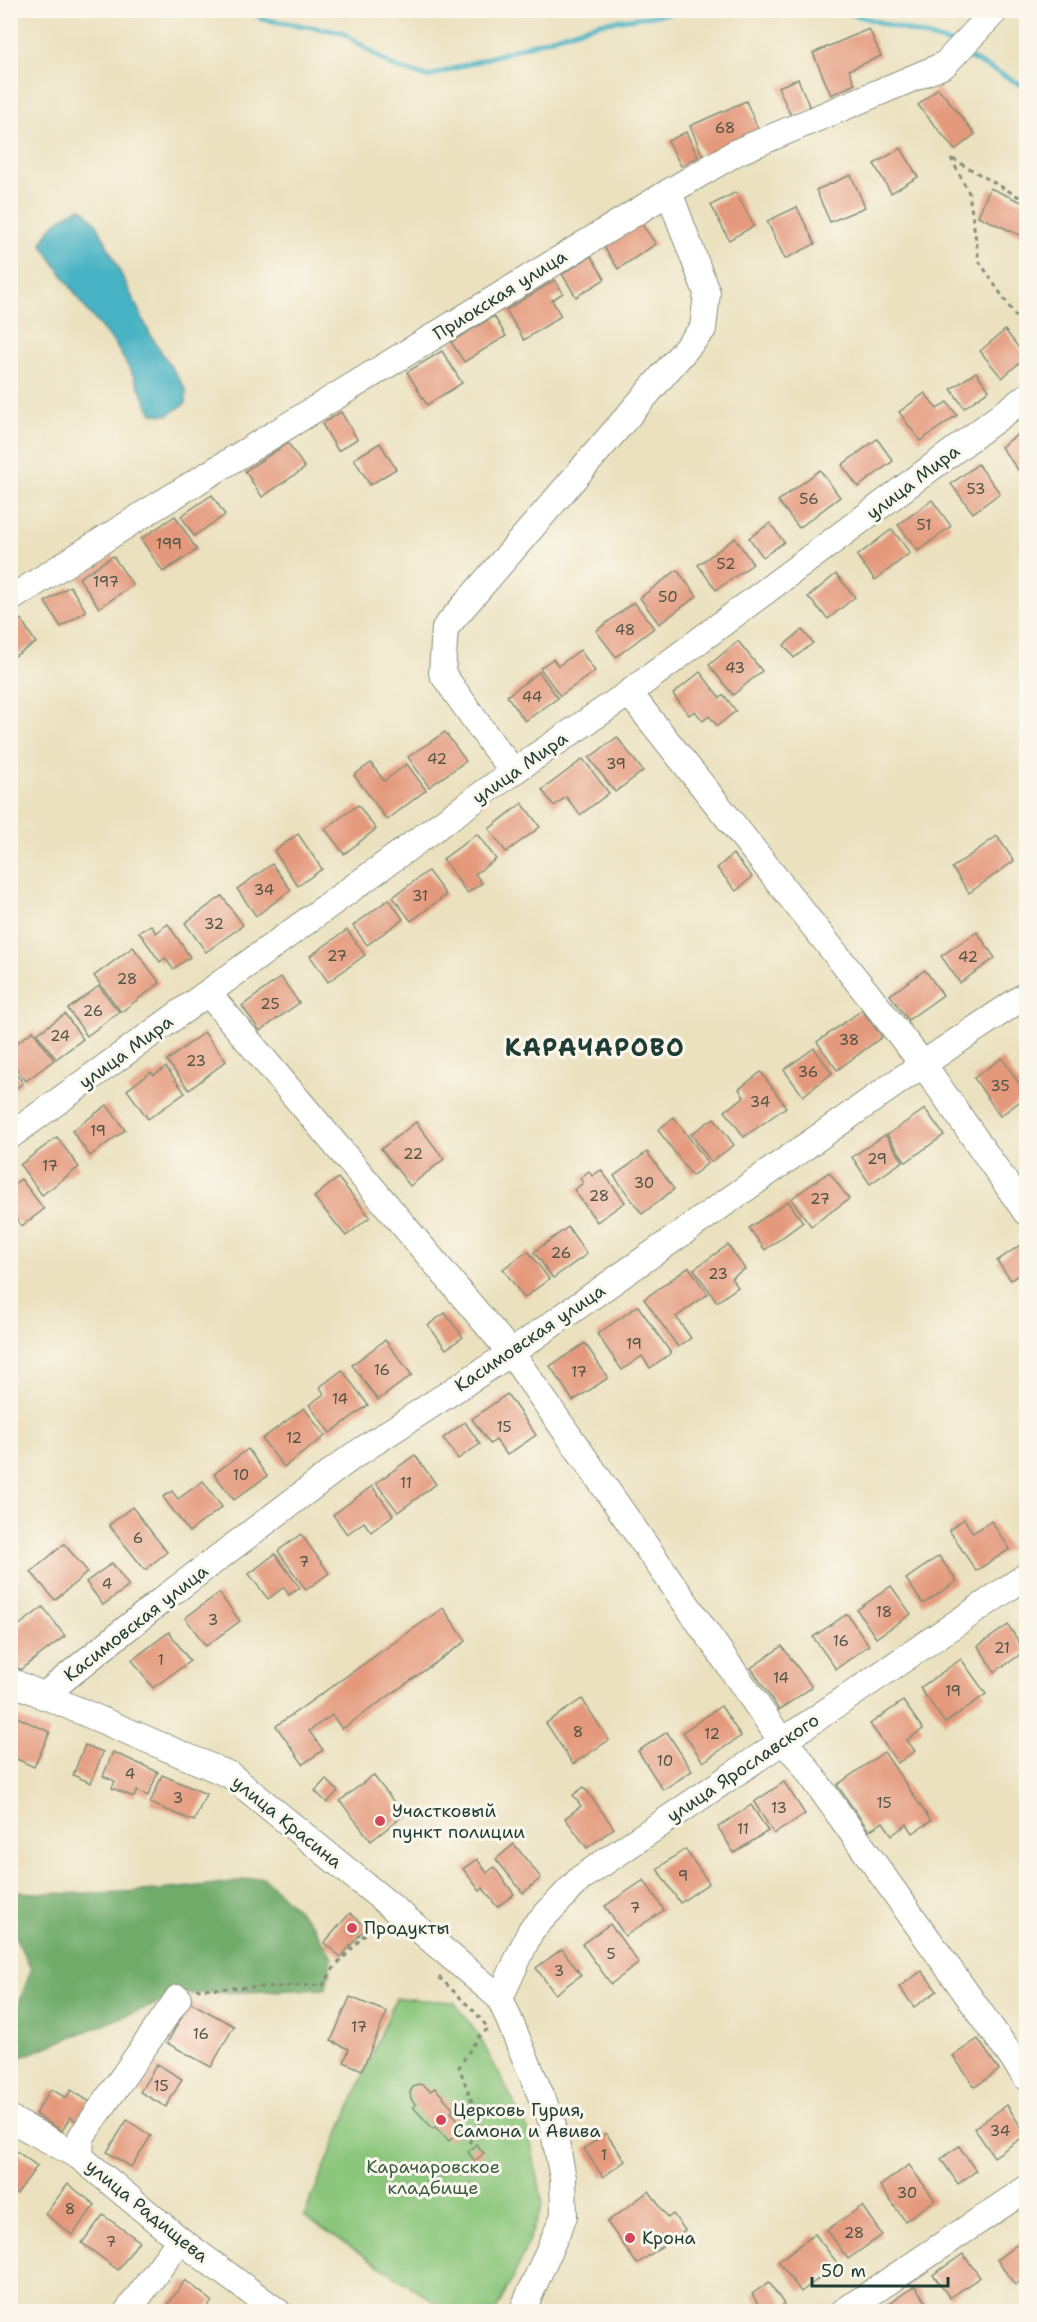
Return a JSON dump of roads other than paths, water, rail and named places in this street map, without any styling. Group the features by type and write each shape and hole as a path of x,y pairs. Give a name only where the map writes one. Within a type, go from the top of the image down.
{"street":[{"name":"Приокская улица","path":"10,600 154,508 737,152 944,65 996,10"},
{"path":"514,771 494,747 442,673 445,628 703,329 707,293 669,192"},
{"name":"улица Мира","path":"10,1136 514,771 629,693 1026,397"},
{"path":"629,693 923,1064 1026,1212"},
{"path":"208,993 511,1353 782,1740 799,1758 1026,2077"},
{"name":"Касимовская улица","path":"44,1696 162,1600 353,1456 511,1353 923,1064 1026,995"},
{"name":"улица Ярославского","path":"500,1998 531,1930 582,1878 1026,1576"},
{"name":"улица Красина","path":"10,1681 230,1775 360,1880 500,1998"},
{"path":"80,2157 81,2137 178,1998"},
{"path":"500,1998 552,2122 563,2178 564,2216 522,2312"},
{"name":"улица Радищева","path":"10,2119 80,2157 180,2240 278,2312"},
{"path":"843,2312 1026,2189"},
{"path":"127,2312 180,2240"}],"water":[{"path":"82,208 97,224 151,336 186,390 186,403 168,415 152,414 115,344 88,312 42,245 52,227 70,213"}],"waterway":[{"path":"252,10 261,19 342,32 392,66 427,77 600,23 694,10"},
{"path":"838,10 950,43"},
{"path":"964,55 1026,87"}],"place":[{"name":"Участковый пункт полиции","path":"380,1821"},
{"name":"Продукты","path":"352,1928"},
{"name":"Церковь Гурия, Самона и Авива","path":"441,2120"},
{"name":"Крона","path":"630,2238"}],"district":[{"name":"КАРАЧАРОВО","path":"595,1048"}],"park label":[{"name":"Карачаровское кладбище","path":"433,2177"}]}
